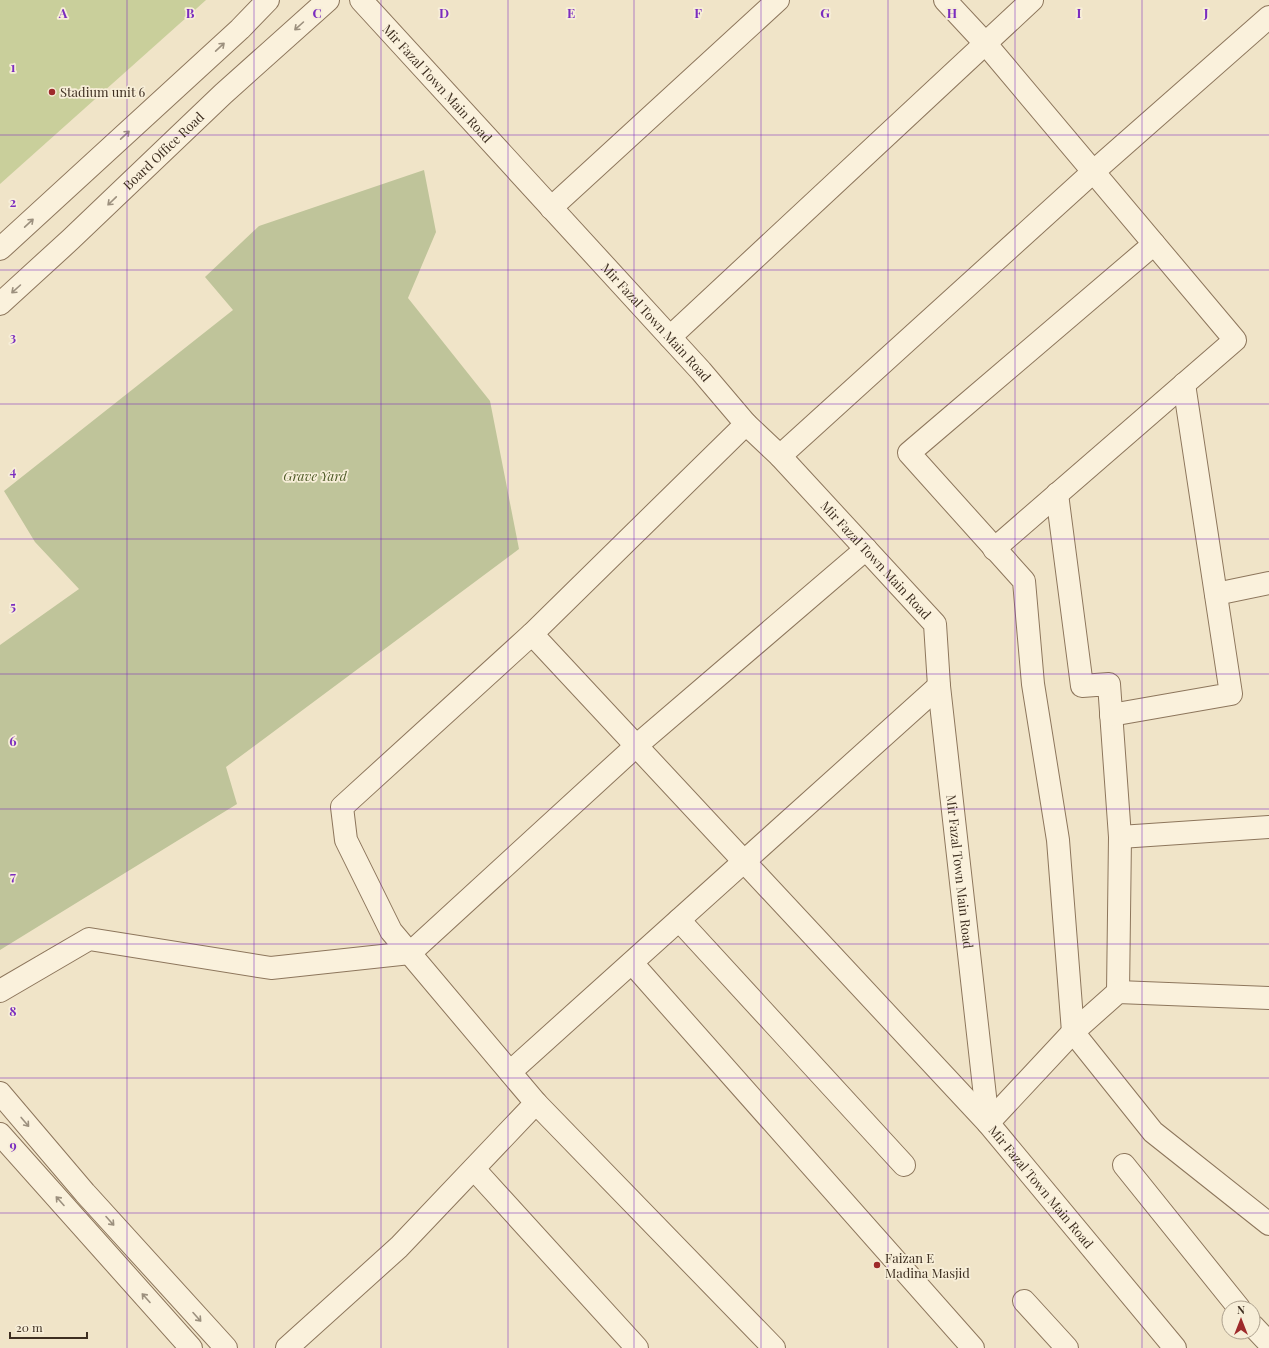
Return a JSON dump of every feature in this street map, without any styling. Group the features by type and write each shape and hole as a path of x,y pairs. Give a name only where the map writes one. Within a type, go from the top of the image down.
{"street":[{"path":"0,249 234,34 268,0"},
{"name":"Board Office Road","path":"0,304 71,239 223,94 328,0"},
{"name":"Mir Fazal Town Main Road","path":"361,0 702,371 746,424 780,456 935,624 939,686 988,1123 1175,1348"},
{"path":"551,208 778,0"},
{"path":"945,0 985,43 1235,340 994,549"},
{"path":"670,337 1032,0"},
{"path":"780,456 1093,172 1269,17"},
{"path":"1154,244 909,454 1024,581 1033,684 1058,840 1073,1032 1153,1132 1269,1224"},
{"path":"1111,715 1231,694 1184,384"},
{"path":"746,424 532,634 342,807 346,840 391,931 536,1104 774,1348"},
{"path":"1057,494 1082,686 1109,684 1120,837 1118,992"},
{"path":"0,991 89,939 271,968 410,953 636,746 866,549"},
{"path":"1216,594 1269,583"},
{"path":"532,634 988,1123 1073,1032 1118,992 1269,998"},
{"path":"510,1072 939,686"},
{"path":"1120,837 1269,827"},
{"path":"680,920 904,1165"},
{"path":"632,963 973,1348"},
{"path":"0,1093 85,1194 226,1348"},
{"path":"287,1348 399,1247 536,1104"},
{"path":"0,1134 191,1348"},
{"path":"1124,1165 1233,1300"},
{"path":"474,1169 636,1348"},
{"path":"1024,1301 1067,1348"},
{"path":"1261,1334 1269,1343"}],"green space":[{"name":"Stadium unit 6","path":"0,0 206,0 0,184"},
{"name":"Grave Yard","path":"424,170 436,232 408,298 490,401 519,549 226,767 237,804 0,950 0,645 79,589 35,542 4,491 233,310 205,277 259,226"}],"place":[{"name":"Stadium unit 6","path":"52,92"},
{"name":"Faizan E Madina Masjid","path":"877,1265"}]}
